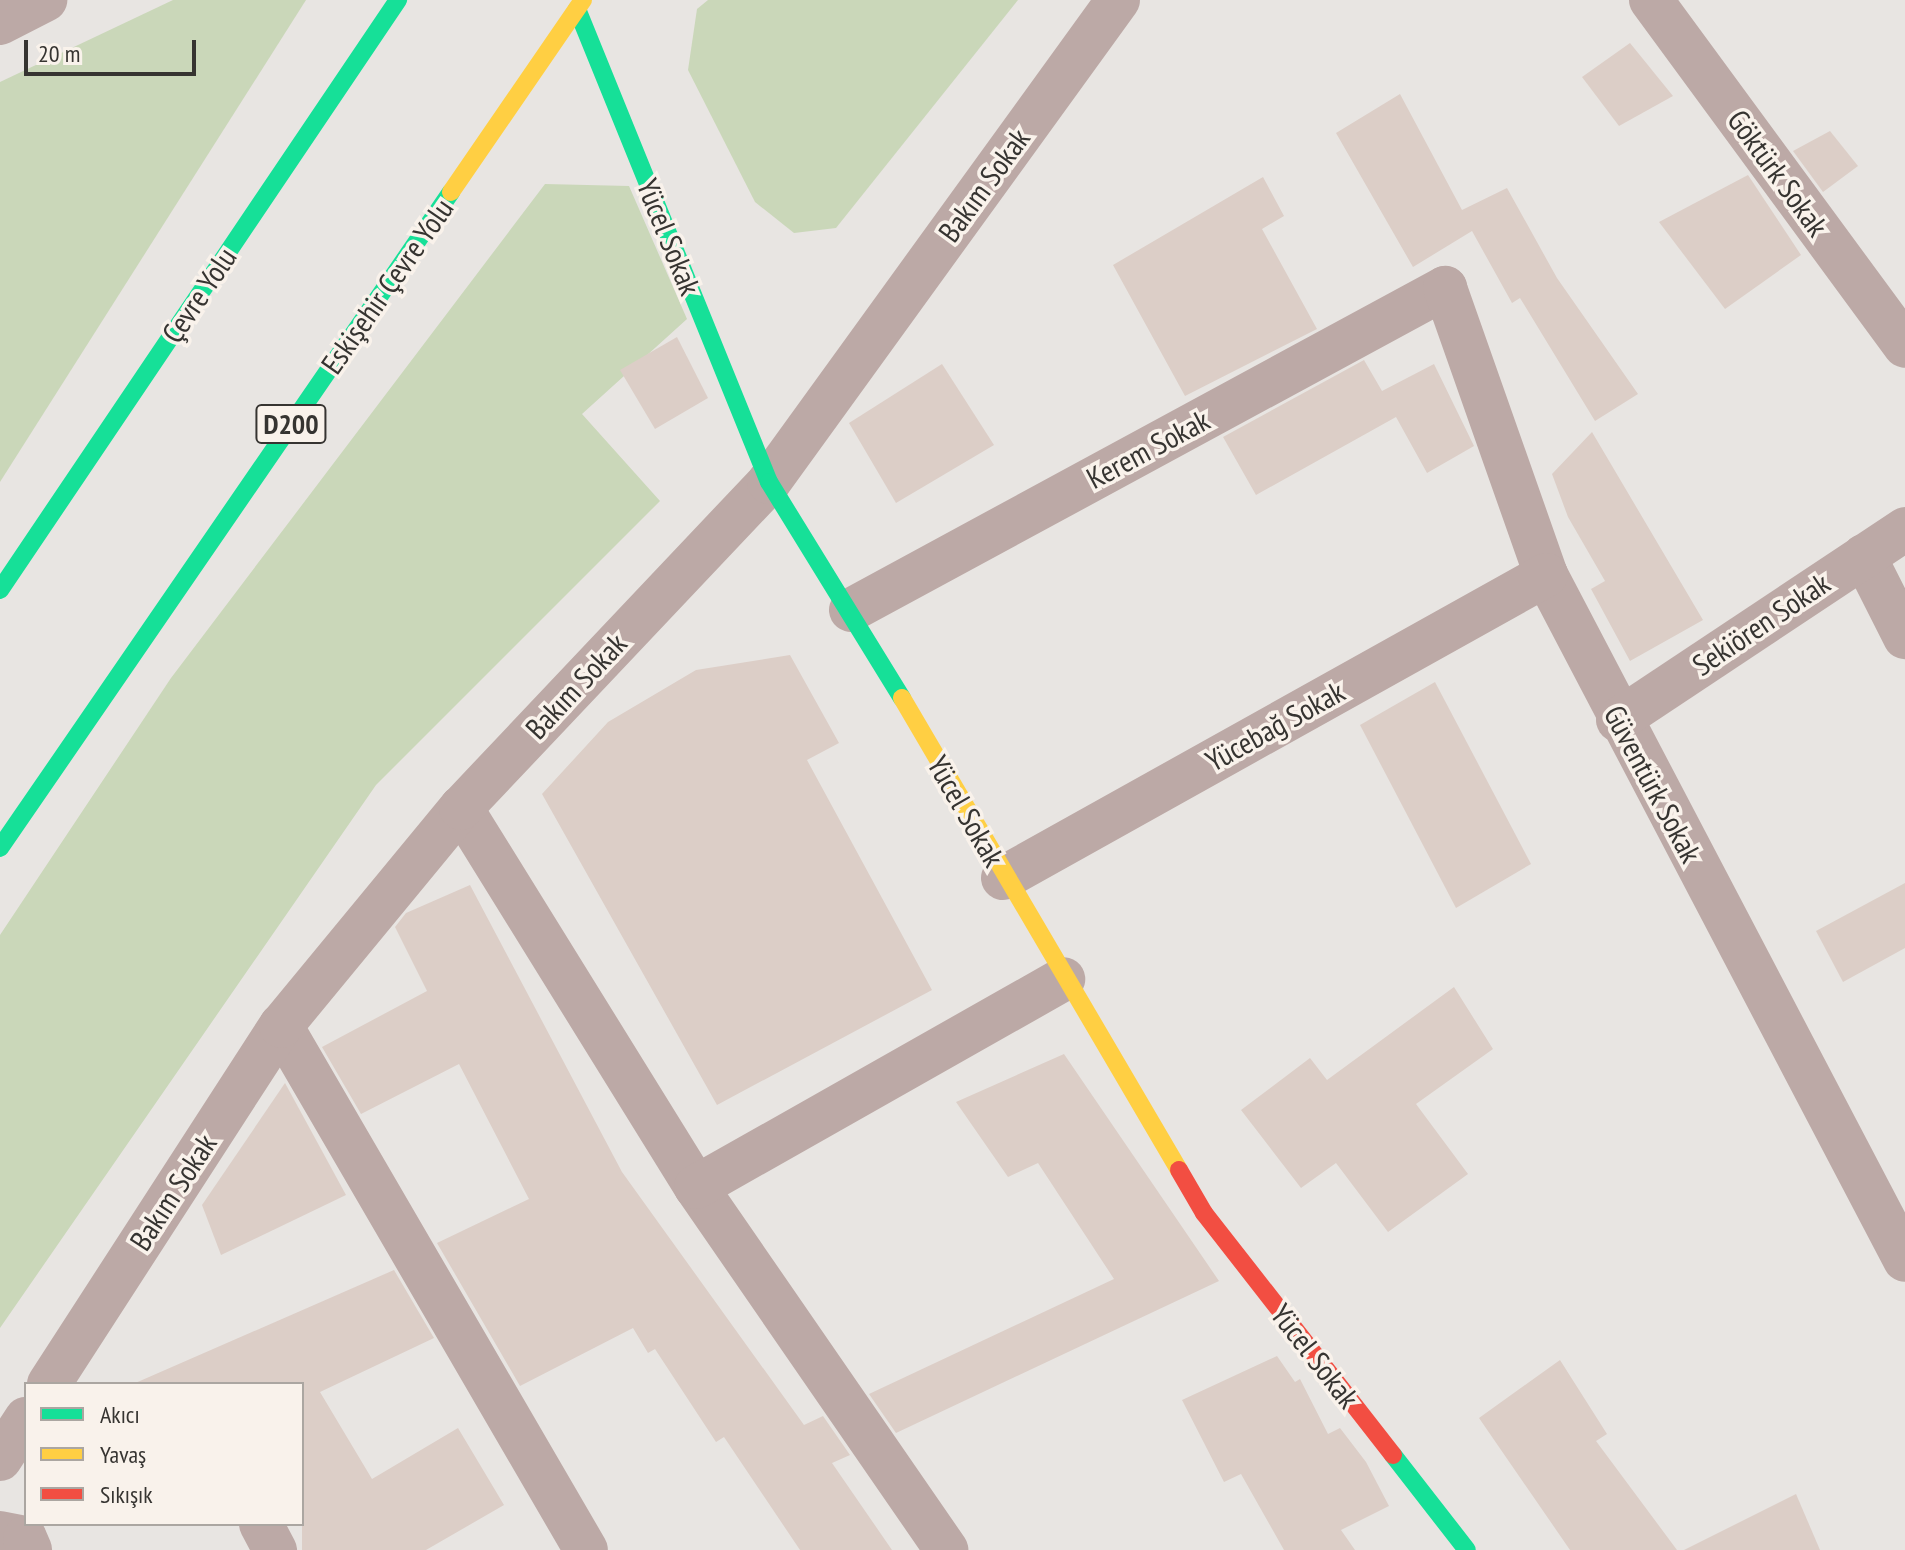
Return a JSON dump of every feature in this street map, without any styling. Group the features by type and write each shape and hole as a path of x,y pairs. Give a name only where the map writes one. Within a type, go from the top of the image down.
{"main road":[{"name":"Çevre Yolu","path":"0,590 398,0"},
{"name":"Yücel Sokak","path":"580,4 769,482 851,610 1003,878 1204,1213 1467,1550"},
{"name":"Eskişehir Çevre Yolu","path":"0,848 580,4"}],"street":[{"path":"0,23 45,0"},
{"name":"Bakım Sokak","path":"50,1382 281,1026 461,808 769,482 1118,0"},
{"name":"Göktürk Sokak","path":"1651,0 1905,346"},
{"name":"Güventürk Sokak","path":"1445,288 1546,575 1618,720 1905,1260"},
{"name":"Kerem Sokak","path":"851,610 1445,288"},
{"name":"Sekiören Sokak","path":"1618,720 1905,529"},
{"path":"1864,556 1905,637"},
{"name":"Yücebağ Sokak","path":"1003,878 1546,575"},
{"path":"461,808 696,1187 946,1550"},
{"path":"696,1187 1063,979"},
{"path":"281,1026 586,1550"},
{"path":"0,1459 24,1422"},
{"path":"262,1526 275,1550"}],"green space":[{"path":"173,0 306,0 0,482 0,82"},
{"path":"708,0 1018,0 836,228 794,233 755,202 688,70 697,9"},
{"path":"545,184 629,186 687,319 582,414 660,501 376,785 0,1328 0,935 171,678"}],"building":[{"path":"1630,43 1673,96 1619,126 1582,77"},
{"path":"1400,94 1462,210 1507,188 1557,278 1638,394 1595,421 1520,298 1512,303 1472,231 1413,267 1336,133"},
{"path":"1830,131 1858,166 1823,192 1793,151"},
{"path":"1748,175 1801,255 1725,309 1659,222"},
{"path":"1263,177 1284,216 1262,229 1317,329 1185,396 1113,265"},
{"path":"677,337 708,398 655,429 620,370"},
{"path":"1364,360 1382,391 1434,364 1474,446 1427,473 1396,417 1256,495 1223,437"},
{"path":"942,364 994,445 896,503 849,423"},
{"path":"1592,432 1703,620 1630,661 1591,589 1605,581 1568,517 1552,474"},
{"path":"790,655 839,743 807,760 932,990 717,1105 542,794 608,722 696,670"},
{"path":"1435,682 1531,864 1456,908 1360,725"},
{"path":"1905,883 1905,948 1843,982 1816,931"},
{"path":"470,885 622,1172 804,1425 823,1416 850,1455 832,1463 892,1550 800,1550 724,1437 716,1442 655,1349 648,1353 633,1328 520,1386 437,1243 529,1199 459,1064 361,1114 322,1047 427,991 395,927 406,913"},
{"path":"1454,987 1493,1049 1416,1104 1468,1174 1388,1232 1336,1163 1301,1188 1241,1110 1310,1058 1327,1080"},
{"path":"1064,1054 1219,1281 896,1433 869,1394 1114,1279 1038,1163 1008,1177 956,1102"},
{"path":"285,1083 346,1195 221,1255 202,1205"},
{"path":"394,1270 434,1338 320,1392 372,1479 458,1428 504,1505 426,1550 302,1550 304,1382 138,1382"},
{"path":"1277,1356 1295,1382 1300,1379 1328,1434 1340,1428 1366,1462 1389,1506 1341,1530 1355,1550 1284,1550 1241,1474 1224,1482 1182,1400"},
{"path":"1560,1360 1607,1434 1596,1441 1677,1550 1570,1550 1479,1418"},
{"path":"1796,1494 1820,1550 1684,1550"}],"traffic: fast":[{"path":"0,590 398,0"},
{"path":"577,9 769,482 902,698"},
{"path":"0,848 451,192"},
{"path":"1393,1455 1467,1550"}],"traffic: slow":[{"path":"451,192 583,0"},
{"path":"902,698 1179,1170"}],"traffic: jam":[{"path":"1179,1170 1204,1213 1393,1455"}]}
